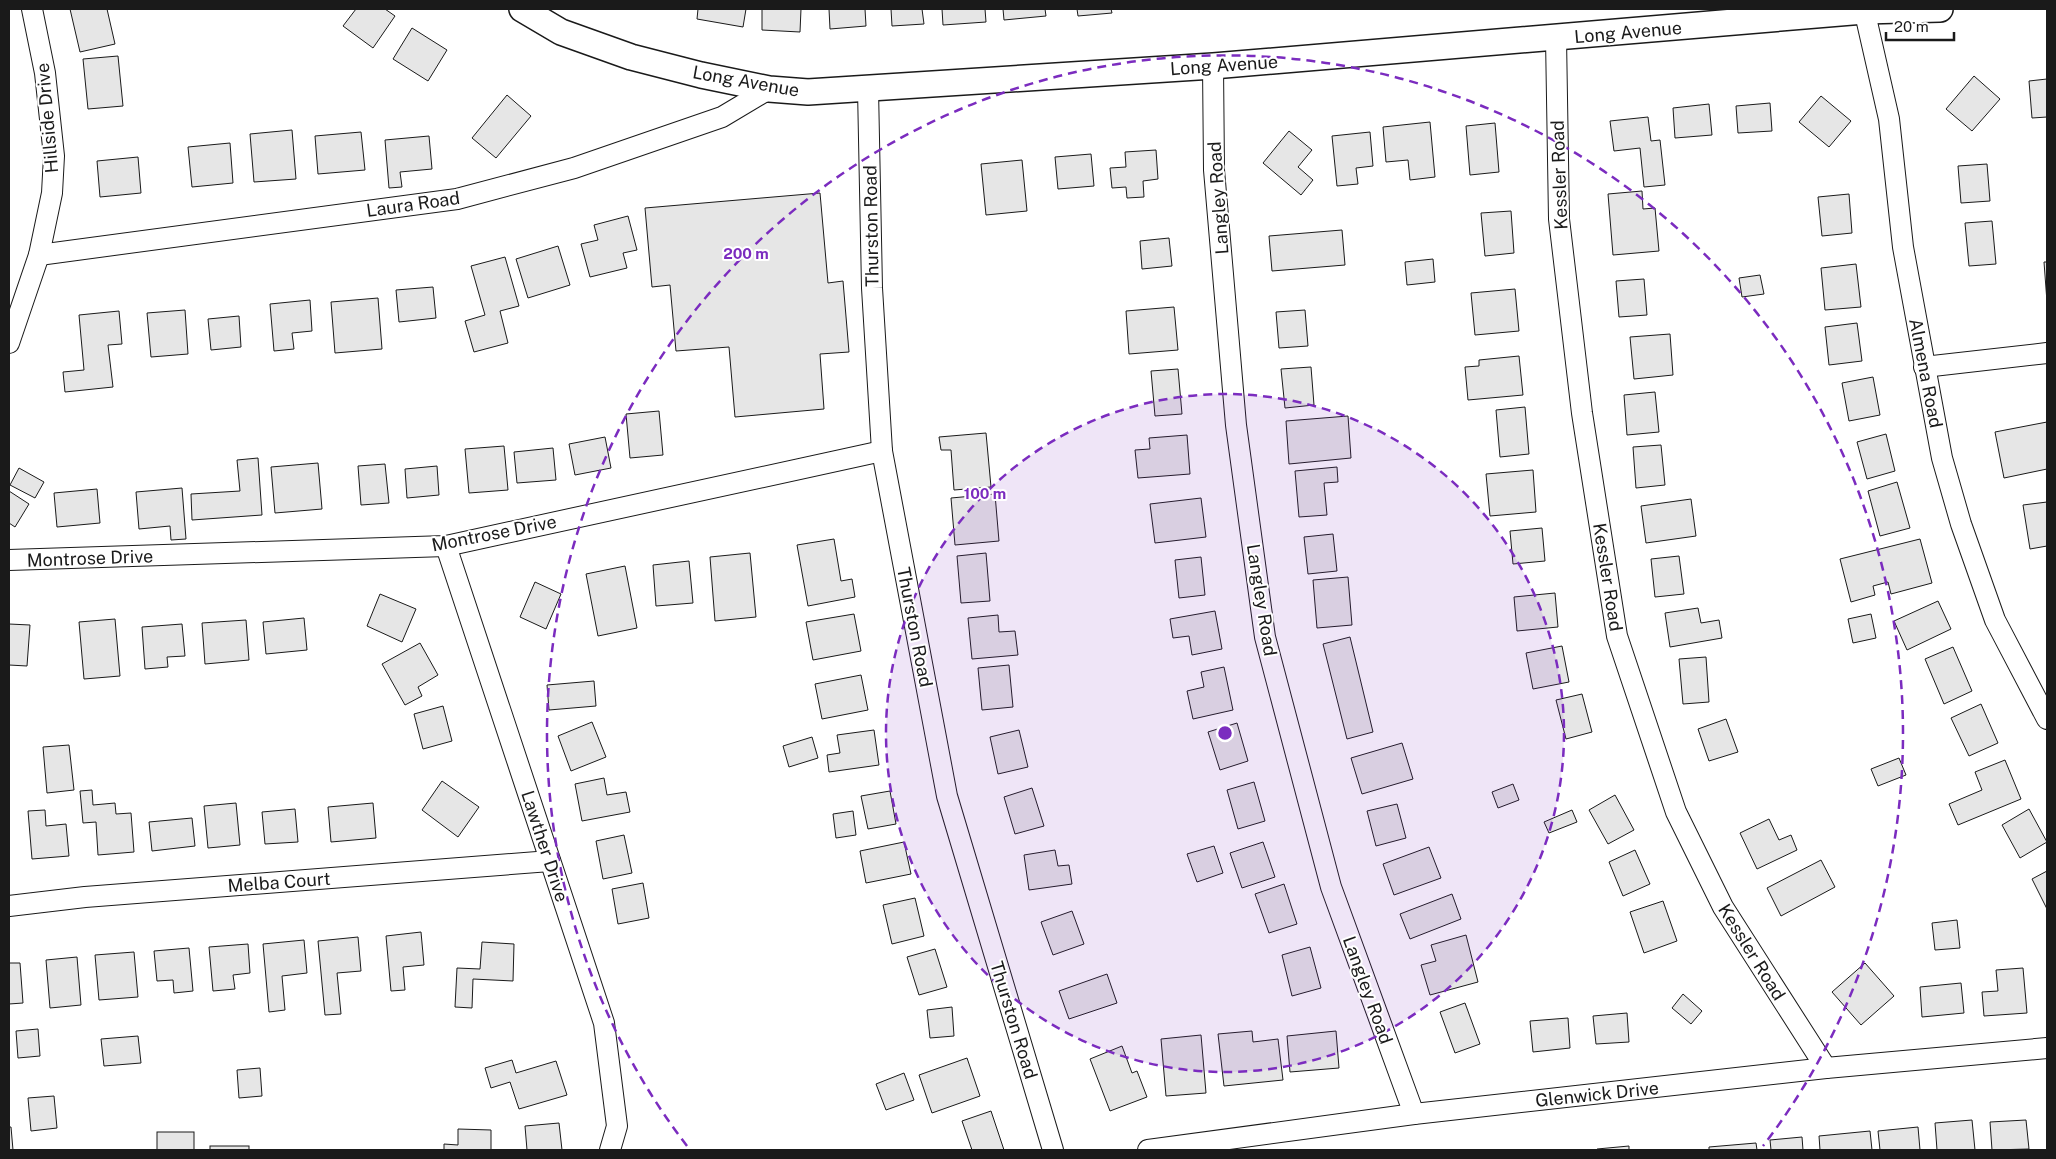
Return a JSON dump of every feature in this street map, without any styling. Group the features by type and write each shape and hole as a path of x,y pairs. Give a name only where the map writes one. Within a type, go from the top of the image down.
{"street":[{"name":"Hillside Drive","path":"9,343 40,254 52,193 54,156 45,73 32,9"},
{"name":"Long Avenue","path":"522,9 561,32 631,57 701,75 769,89 808,92 1213,66 1864,10 1940,9"},
{"name":"Almena Road","path":"1864,10 1889,119 1903,247 1942,458 1961,524 1995,620 2047,720"},
{"name":"Kessler Road","path":"1556,38 1559,219 1582,413 1617,636 1676,812 1723,908 1826,1068"},
{"name":"Langley Road","path":"1213,66 1214,170 1236,425 1266,637 1331,887 1414,1114"},
{"name":"Laura Road","path":"40,254 457,199 574,168 722,117 769,89"},
{"name":"Thurston Road","path":"868,89 872,288 882,451 947,796 1053,1150"},
{"path":"1924,367 2047,353"},
{"name":"Montrose Drive","path":"9,560 446,546 882,451"},
{"name":"Lawther Drive","path":"446,546 604,1023 617,1126 610,1150"},
{"name":"Melba Court","path":"9,906 95,896 550,861"},
{"name":"Glenwick Drive","path":"1148,1150 1414,1114 1826,1068 2047,1048"}],"building":[{"path":"70,9 107,9 115,44 80,52"},
{"path":"356,9 385,9 395,16 373,48 343,26"},
{"path":"698,9 746,9 743,27 697,19"},
{"path":"762,9 801,9 800,32 762,30"},
{"path":"829,9 865,9 866,26 830,29"},
{"path":"891,9 922,9 924,24 892,26"},
{"path":"942,9 985,9 986,22 943,25"},
{"path":"1003,9 1045,9 1046,16 1004,20"},
{"path":"1077,9 1111,9 1112,13 1078,16"},
{"path":"412,28 447,50 428,81 393,59"},
{"path":"118,56 123,106 88,109 83,59"},
{"path":"1974,76 2000,99 1972,131 1946,109"},
{"path":"2047,79 2047,117 2032,118 2029,81"},
{"path":"507,95 531,116 496,158 472,138"},
{"path":"1821,96 1851,121 1829,147 1799,122"},
{"path":"1770,103 1772,131 1738,133 1736,106"},
{"path":"1709,104 1712,135 1675,138 1673,108"},
{"path":"1648,117 1651,141 1660,140 1665,185 1644,187 1640,148 1614,151 1610,121"},
{"path":"1430,122 1435,177 1410,180 1408,160 1386,162 1383,127"},
{"path":"1495,123 1499,172 1470,175 1466,126"},
{"path":"292,130 296,179 254,182 250,134"},
{"path":"1289,131 1312,150 1298,167 1313,180 1301,195 1263,163"},
{"path":"361,132 365,170 318,174 315,136"},
{"path":"1370,132 1373,166 1356,168 1358,184 1337,186 1332,136"},
{"path":"429,136 432,169 400,172 402,187 389,188 385,140"},
{"path":"230,143 233,183 192,187 188,147"},
{"path":"1156,150 1158,179 1143,181 1144,197 1127,198 1126,187 1112,188 1110,168 1126,167 1125,152"},
{"path":"1091,154 1094,186 1058,189 1055,157"},
{"path":"138,157 141,193 100,197 97,161"},
{"path":"1022,160 1027,211 986,215 981,164"},
{"path":"1987,164 1990,201 1961,203 1958,166"},
{"path":"1642,191 1643,209 1655,208 1659,251 1613,255 1608,194"},
{"path":"820,193 828,283 843,281 849,352 820,354 824,409 735,417 729,347 676,351 670,285 652,287 645,208"},
{"path":"1849,194 1852,233 1822,236 1818,197"},
{"path":"1511,211 1514,253 1485,256 1481,213"},
{"path":"628,216 637,250 623,253 627,268 590,277 581,244 598,240 594,225"},
{"path":"1992,221 1996,264 1969,266 1965,223"},
{"path":"1342,230 1345,265 1272,271 1269,236"},
{"path":"1169,238 1172,266 1142,269 1140,241"},
{"path":"558,246 570,285 528,298 516,259"},
{"path":"505,257 519,306 500,311 508,343 474,352 465,321 485,315 471,266"},
{"path":"1433,259 1435,282 1407,285 1405,262"},
{"path":"2044,262 2047,262 2047,302"},
{"path":"1856,264 1861,307 1825,310 1821,268"},
{"path":"1760,275 1764,294 1742,297 1739,278"},
{"path":"1644,279 1647,315 1619,317 1616,281"},
{"path":"433,287 436,318 399,322 396,290"},
{"path":"1515,289 1519,331 1475,335 1471,293"},
{"path":"378,298 382,349 335,353 331,302"},
{"path":"310,300 312,331 292,333 294,349 274,351 270,304"},
{"path":"1174,307 1178,350 1129,354 1126,311"},
{"path":"185,310 188,354 151,357 147,313"},
{"path":"1305,310 1308,346 1279,348 1276,312"},
{"path":"119,311 122,344 108,345 113,387 65,392 63,372 84,370 79,315"},
{"path":"239,316 241,347 211,350 208,319"},
{"path":"1857,323 1862,361 1829,365 1825,327"},
{"path":"1670,334 1673,375 1634,379 1630,337"},
{"path":"1519,356 1523,395 1468,400 1465,367 1479,366 1479,360"},
{"path":"1311,367 1314,405 1285,408 1281,369"},
{"path":"1178,369 1182,414 1155,416 1151,371"},
{"path":"1873,377 1880,415 1849,421 1842,383"},
{"path":"1655,392 1659,432 1627,435 1624,395"},
{"path":"1525,407 1529,454 1500,457 1496,410"},
{"path":"659,411 663,455 630,458 626,414"},
{"path":"1348,416 1351,458 1289,464 1286,421"},
{"path":"2047,422 2047,469 2004,478 1995,432"},
{"path":"986,433 991,487 954,490 951,450 941,450 939,437"},
{"path":"1886,434 1895,471 1867,479 1857,442"},
{"path":"1187,435 1190,474 1138,478 1135,450 1150,449 1149,438"},
{"path":"605,437 611,468 575,475 569,444"},
{"path":"1661,445 1665,485 1636,488 1633,447"},
{"path":"504,446 508,490 469,493 465,449"},
{"path":"553,448 556,480 517,483 514,452"},
{"path":"258,458 262,515 192,520 191,494 240,491 237,460"},
{"path":"318,463 322,509 275,513 271,467"},
{"path":"385,464 389,503 361,505 358,466"},
{"path":"437,466 439,495 407,498 405,469"},
{"path":"1337,467 1338,482 1324,483 1327,515 1299,517 1295,471"},
{"path":"19,468 44,482 35,498 10,485"},
{"path":"1533,470 1536,512 1490,516 1486,474"},
{"path":"1897,482 1910,528 1880,536 1868,491"},
{"path":"182,488 186,539 171,540 170,526 139,529 136,492"},
{"path":"97,489 100,523 57,527 54,493"},
{"path":"9,491 29,504 15,527 9,523"},
{"path":"995,494 999,541 955,545 951,498"},
{"path":"1201,498 1206,537 1155,543 1150,504"},
{"path":"1691,499 1696,536 1646,543 1641,506"},
{"path":"2047,502 2047,546 2030,549 2023,505"},
{"path":"1542,528 1545,561 1513,564 1510,531"},
{"path":"1333,534 1337,571 1308,574 1304,537"},
{"path":"834,539 841,581 852,579 855,597 808,606 797,545"},
{"path":"1920,539 1932,583 1891,594 1888,582 1873,586 1875,595 1851,602 1840,559"},
{"path":"750,553 756,617 715,621 710,557"},
{"path":"986,553 990,601 961,603 957,556"},
{"path":"1679,556 1684,594 1655,597 1651,559"},
{"path":"1201,557 1205,595 1179,598 1175,560"},
{"path":"689,561 693,603 656,606 653,565"},
{"path":"625,566 637,628 598,636 586,574"},
{"path":"1348,577 1352,625 1317,628 1313,580"},
{"path":"535,582 561,594 546,629 520,617"},
{"path":"1555,593 1558,627 1517,631 1514,597"},
{"path":"380,594 416,609 402,642 367,626"},
{"path":"1938,601 1951,629 1907,650 1894,621"},
{"path":"1698,608 1701,623 1719,620 1722,638 1670,647 1665,613"},
{"path":"1215,611 1222,649 1192,655 1189,636 1173,638 1170,619"},
{"path":"854,614 861,651 813,660 806,622"},
{"path":"1871,614 1876,638 1853,643 1848,619"},
{"path":"998,615 999,632 1015,631 1018,655 972,659 968,618"},
{"path":"304,618 307,650 266,654 263,622"},
{"path":"115,619 120,676 84,679 79,622"},
{"path":"246,620 249,660 205,664 202,623"},
{"path":"9,624 30,625 27,666 9,665"},
{"path":"182,624 185,656 167,657 168,667 145,669 142,627"},
{"path":"1350,637 1373,732 1347,739 1323,644"},
{"path":"420,643 438,675 418,687 422,696 405,705 382,664"},
{"path":"1562,646 1569,682 1533,689 1526,653"},
{"path":"1953,647 1972,691 1944,704 1925,659"},
{"path":"1706,657 1709,702 1683,704 1679,659"},
{"path":"1009,665 1013,707 982,710 978,668"},
{"path":"1224,667 1233,710 1193,719 1187,691 1204,687 1201,672"},
{"path":"861,675 868,710 822,719 815,684"},
{"path":"594,681 596,706 549,710 547,685"},
{"path":"1582,694 1592,732 1566,739 1556,700"},
{"path":"1981,704 1998,743 1969,756 1951,718"},
{"path":"443,706 452,741 423,749 414,714"},
{"path":"1726,719 1738,752 1709,761 1698,729"},
{"path":"592,722 606,757 571,771 558,736"},
{"path":"1237,723 1248,761 1220,770 1208,732"},
{"path":"874,730 879,765 829,772 827,755 840,753 837,735"},
{"path":"1019,730 1028,767 998,774 990,737"},
{"path":"812,737 818,758 789,767 783,746"},
{"path":"1402,743 1413,779 1362,794 1351,758"},
{"path":"69,745 74,790 47,793 43,747"},
{"path":"1899,758 1906,775 1878,786 1871,769"},
{"path":"2005,760 2021,799 1958,825 1949,804 1982,790 1975,772"},
{"path":"604,778 607,795 626,792 630,812 582,821 575,784"},
{"path":"442,781 479,807 458,837 422,810"},
{"path":"1254,782 1265,821 1238,829 1227,790"},
{"path":"1513,784 1519,800 1498,808 1492,792"},
{"path":"1032,788 1044,826 1015,834 1004,797"},
{"path":"92,790 93,805 115,803 116,814 131,813 134,852 98,855 96,822 83,823 80,791"},
{"path":"890,791 896,824 868,829 861,796"},
{"path":"1615,795 1634,830 1608,844 1589,810"},
{"path":"236,803 240,845 208,848 204,806"},
{"path":"373,803 376,838 331,842 328,807"},
{"path":"1397,804 1406,838 1376,846 1367,811"},
{"path":"295,809 298,842 265,844 262,812"},
{"path":"2029,809 2047,842 2020,858 2002,825"},
{"path":"45,810 46,826 66,824 69,856 32,859 28,811"},
{"path":"1572,810 1577,822 1549,833 1544,822"},
{"path":"853,811 856,835 836,838 833,814"},
{"path":"192,818 195,846 152,851 149,822"},
{"path":"1769,819 1779,840 1791,835 1797,850 1757,869 1740,833"},
{"path":"624,835 632,873 603,879 596,841"},
{"path":"904,842 911,874 866,883 860,851"},
{"path":"1263,842 1275,877 1242,888 1230,853"},
{"path":"1214,846 1223,873 1197,882 1187,854"},
{"path":"1429,847 1441,878 1394,895 1383,864"},
{"path":"1055,850 1058,866 1069,865 1072,884 1029,890 1024,855"},
{"path":"1635,850 1650,884 1623,896 1609,862"},
{"path":"1821,860 1835,887 1781,916 1767,888"},
{"path":"2047,871 2047,909 2032,879"},
{"path":"643,883 649,918 618,924 612,889"},
{"path":"1284,884 1297,924 1269,933 1255,894"},
{"path":"1452,894 1461,919 1410,939 1400,914"},
{"path":"915,898 924,936 892,944 883,905"},
{"path":"1663,901 1677,941 1644,953 1630,912"},
{"path":"1072,911 1084,944 1053,955 1041,922"},
{"path":"1957,920 1960,948 1935,950 1932,923"},
{"path":"421,932 424,965 403,967 405,990 391,991 386,936"},
{"path":"1466,935 1478,982 1430,995 1421,965 1436,961 1431,945"},
{"path":"358,937 361,971 337,973 341,1014 325,1015 318,941"},
{"path":"304,940 307,973 282,976 285,1010 269,1012 263,944"},
{"path":"482,942 514,944 513,981 473,979 472,1008 455,1007 457,968 480,969"},
{"path":"248,944 250,973 233,975 235,989 213,991 209,947"},
{"path":"1310,947 1321,988 1292,996 1282,955"},
{"path":"189,948 193,991 174,993 173,980 157,981 154,951"},
{"path":"935,949 947,987 919,995 907,957"},
{"path":"134,952 138,997 99,1000 95,955"},
{"path":"77,957 81,1005 50,1008 46,960"},
{"path":"9,963 20,963 23,1003 9,1004"},
{"path":"1865,963 1894,996 1861,1025 1832,992"},
{"path":"2023,968 2027,1013 1984,1016 1982,992 1998,991 1996,970"},
{"path":"1107,974 1117,1003 1069,1019 1059,991"},
{"path":"1961,983 1964,1013 1922,1017 1920,987"},
{"path":"1683,994 1702,1011 1691,1024 1672,1008"},
{"path":"1465,1003 1480,1044 1455,1053 1440,1012"},
{"path":"952,1007 954,1036 930,1038 927,1010"},
{"path":"1627,1013 1629,1042 1596,1044 1593,1016"},
{"path":"1568,1018 1570,1048 1533,1052 1530,1021"},
{"path":"38,1029 40,1056 18,1058 16,1031"},
{"path":"1252,1031 1253,1042 1278,1039 1283,1080 1224,1086 1218,1034"},
{"path":"1336,1031 1339,1068 1290,1072 1287,1036"},
{"path":"1201,1035 1206,1093 1166,1096 1161,1039"},
{"path":"138,1036 141,1063 104,1066 101,1039"},
{"path":"1122,1046 1132,1073 1137,1071 1147,1097 1110,1111 1090,1059"},
{"path":"967,1058 980,1096 932,1113 919,1075"},
{"path":"512,1060 516,1073 556,1061 567,1095 519,1109 510,1082 491,1088 485,1068"},
{"path":"260,1068 262,1096 239,1098 237,1070"},
{"path":"904,1073 914,1100 886,1110 876,1084"},
{"path":"54,1096 57,1128 31,1131 28,1098"},
{"path":"991,1111 1004,1150 972,1150 962,1121"},
{"path":"1972,1120 1975,1150 1937,1150 1935,1123"},
{"path":"2026,1120 2029,1149 1992,1150 1990,1122"},
{"path":"559,1123 562,1150 527,1150 525,1126"},
{"path":"9,1127 11,1127 13,1150 9,1150"},
{"path":"1918,1127 1920,1150 1880,1150 1878,1131"},
{"path":"458,1129 491,1130 491,1150 444,1150 444,1144 458,1145"},
{"path":"1870,1131 1872,1150 1820,1150 1819,1136"},
{"path":"157,1132 194,1132 194,1150 157,1150"},
{"path":"1802,1137 1803,1150 1771,1150 1770,1140"},
{"path":"1756,1143 1757,1150 1709,1150 1709,1147"},
{"path":"210,1146 249,1146 249,1150 210,1150"},
{"path":"1629,1146 1629,1150 1597,1150 1597,1149"}]}
